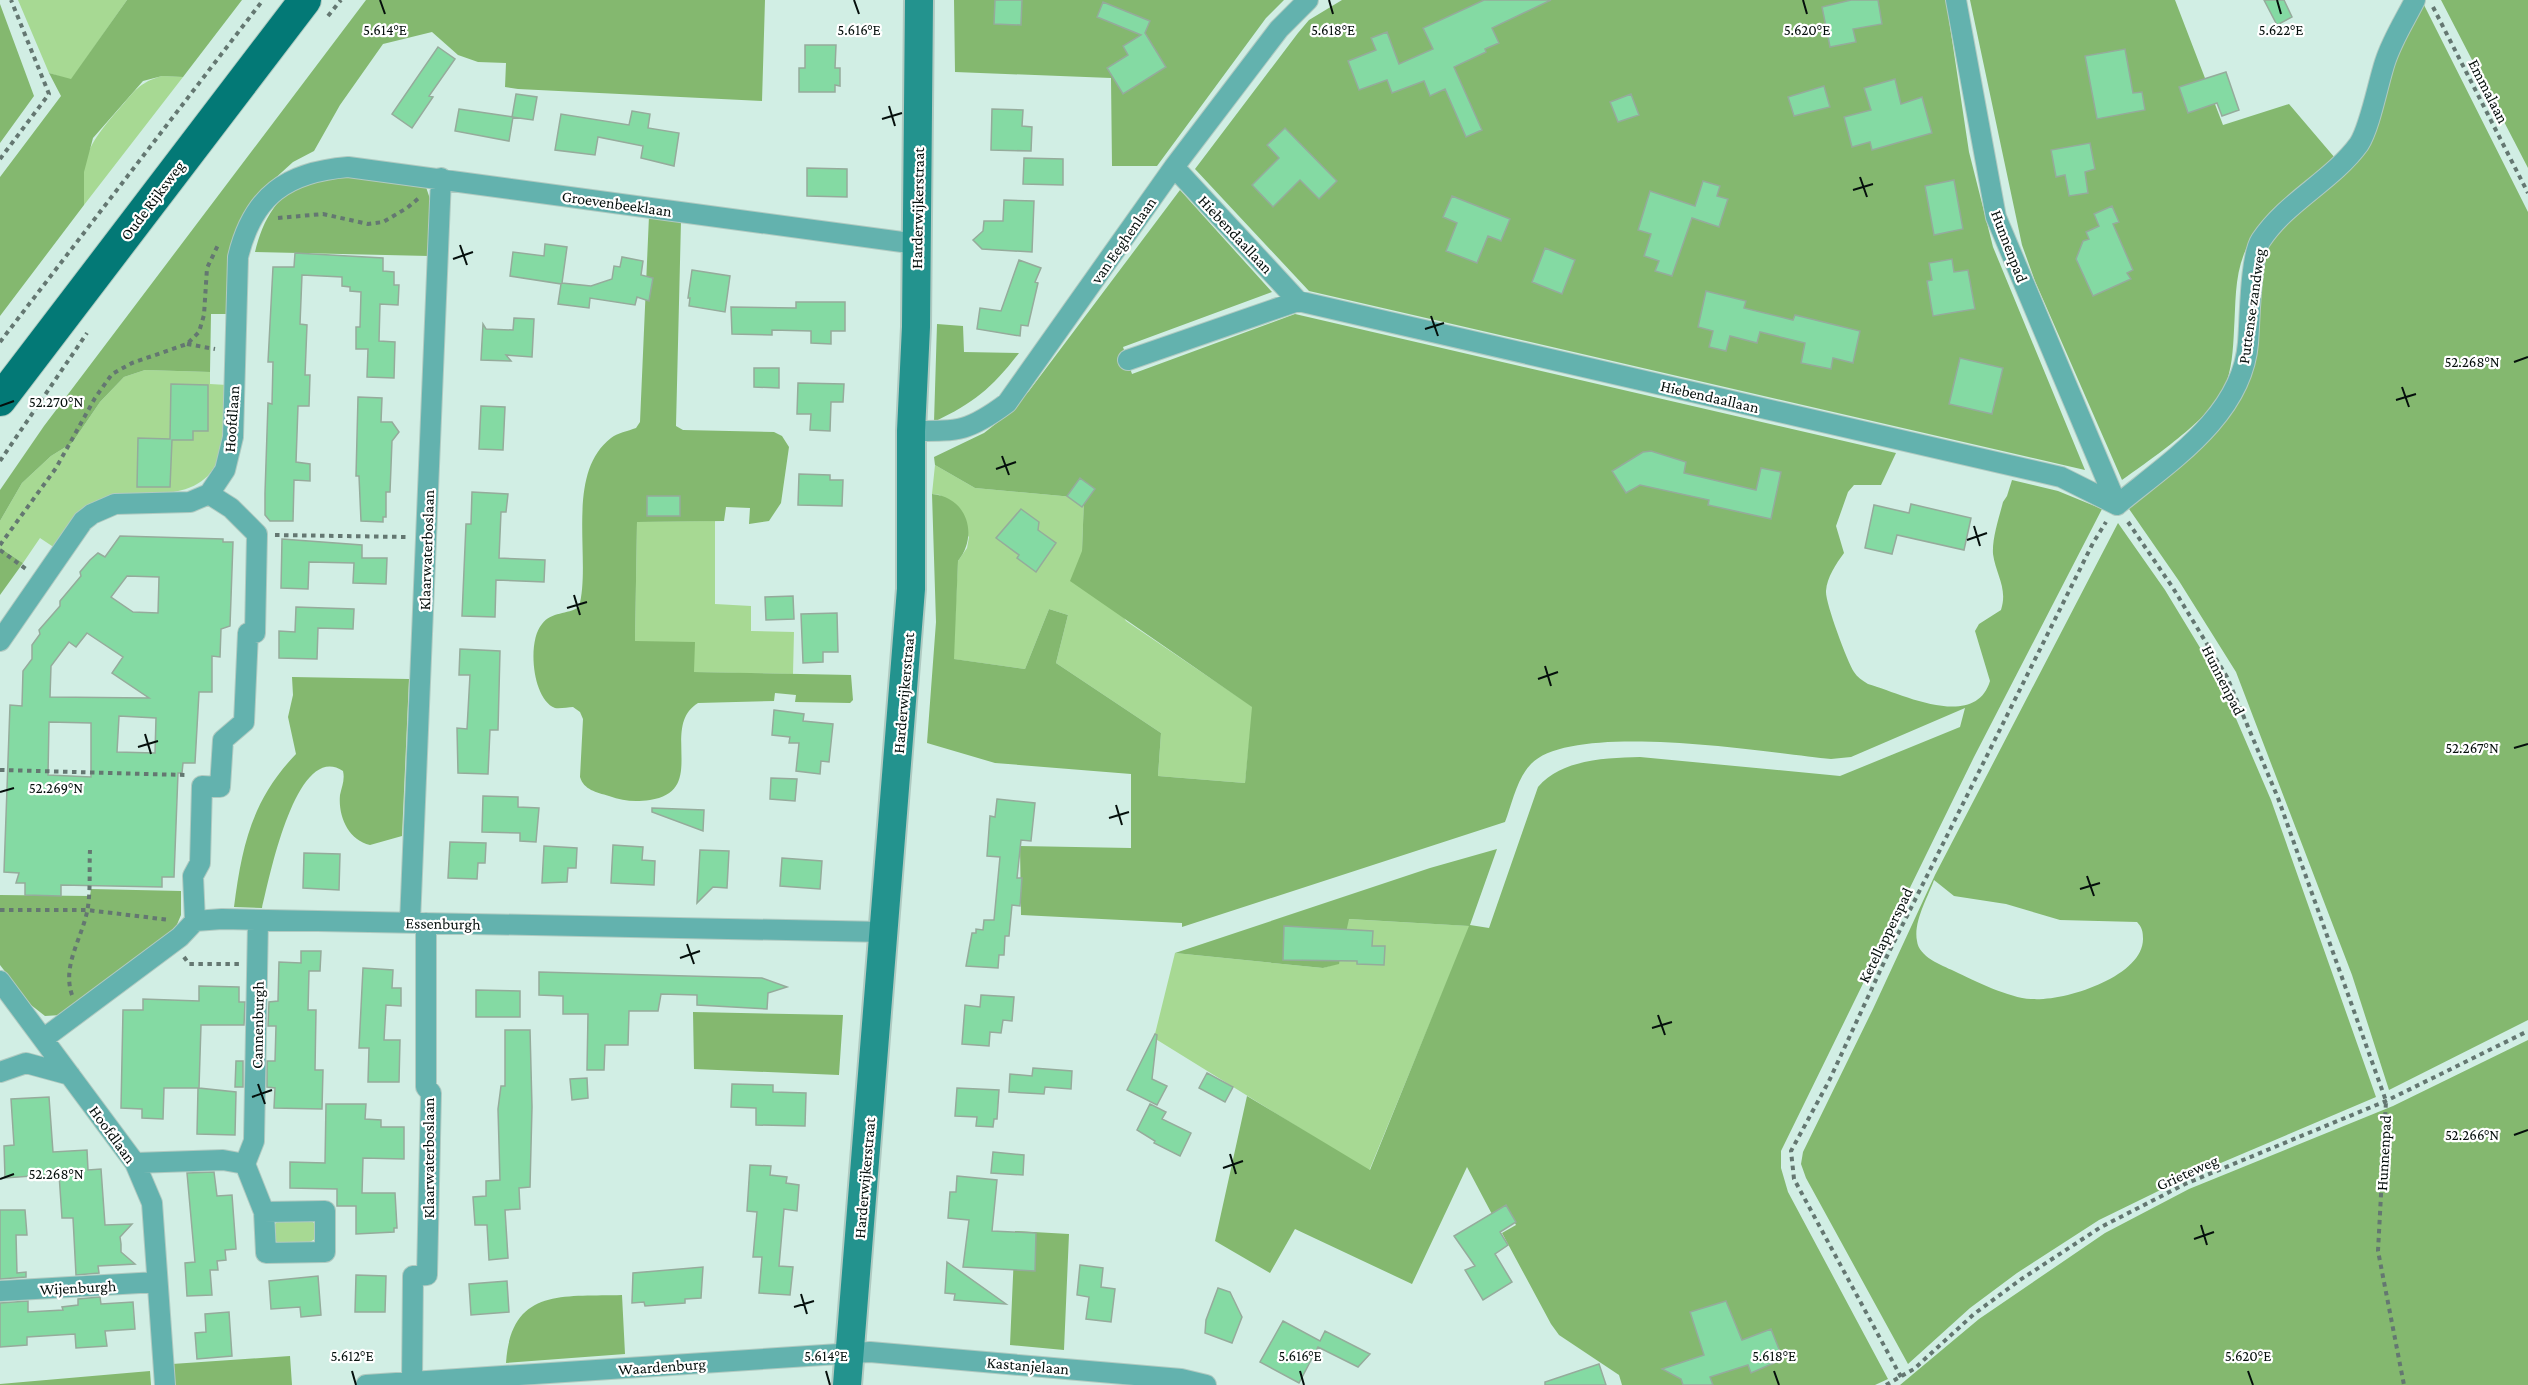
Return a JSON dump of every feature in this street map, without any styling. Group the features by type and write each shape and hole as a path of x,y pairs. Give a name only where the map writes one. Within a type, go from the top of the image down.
{"main road":[{"name":"Harderwijkerstraat","path":"847,1385 911,589 911,431 917,244 919,0"},
{"name":"Oude Rijksweg","path":"0,400 316,9"}],"street":[{"name":"van Eeghenlaan","path":"911,431 963,429 980,423 1007,403 1174,167 1279,29 1308,0"},
{"name":"Hunnenpad","path":"1956,0 1996,217 2117,505"},
{"name":"Puttense zandweg","path":"2117,505 2182,451 2216,419 2238,387 2248,346 2251,291 2259,241 2288,210 2344,162 2360,142 2386,58 2415,0"},
{"name":"Groevenbeeklaan","path":"317,170 348,167 441,178 917,244"},
{"name":"Hiebendaallaan","path":"1174,167 1298,301 2061,477 2117,505"},
{"name":"Hoofdlaan","path":"209,494 229,459 233,436 238,257 243,236 255,214 274,192 295,178 317,170"},
{"name":"Klaarwaterboslaan","path":"412,1382 413,1275 427,1275 431,1093 426,1087 418,922 426,538 441,178"},
{"path":"1128,360 1298,301"},
{"path":"0,641 83,521 103,508 129,503 190,502 209,494 231,508 257,534 255,633 248,633 244,722 223,740 220,787 202,786 200,863 193,876 195,921 174,942 43,1040"},
{"name":"Cannenburgh","path":"245,1164 254,1141 258,920"},
{"name":"Essenburgh","path":"195,921 418,922 884,932"},
{"name":"Hoofdlaan","path":"0,981 135,1162 152,1203 165,1385"},
{"path":"0,1072 26,1063 70,1075"},
{"path":"135,1162 223,1160 245,1164 264,1212"},
{"name":"Wijenburgh","path":"0,1291 157,1282"},
{"name":"Kastanjelaan","path":"850,1353 870,1352 1048,1367 1181,1379 1206,1385"},
{"name":"Waardenburg","path":"366,1385 477,1382 850,1353"}],"path":[{"path":"0,159 49,94 11,0"},
{"path":"0,342 263,0"},
{"path":"316,9 341,0"},
{"name":"Emmalaan","path":"2429,0 2528,193"},
{"path":"255,214 277,218 324,214 368,224 383,222 407,208 441,178"},
{"path":"187,344 200,332 204,315 207,268 224,233"},
{"path":"0,461 93,325"},
{"path":"0,545 56,468 95,398 112,374 132,363 187,344 200,345 207,349 236,350"},
{"name":"Hunnenpad","path":"2117,505 2173,588 2227,677 2278,798 2386,1101 2378,1251 2404,1385"},
{"name":"Ketellapperspad","path":"1901,1377 1794,1179 1791,1151 1829,1081 1981,765 2093,543 2117,505"},
{"path":"257,534 426,538"},
{"path":"0,550 42,581"},
{"path":"0,770 221,776"},
{"path":"81,1011 70,989 69,975 71,958 87,910 90,850"},
{"path":"0,910 87,910 174,921 195,921"},
{"path":"174,942 189,964 258,965"},
{"name":"Grieteweg","path":"1886,1385 1901,1377 1983,1307 2101,1227 2186,1184 2386,1101 2528,1031"}],"green space":[{"path":"18,0 127,0 71,80 49,73"},
{"path":"127,0 242,0 183,77 162,76 143,81 93,138 84,172 84,205 0,316 0,177 61,96 49,73 71,79"},
{"path":"366,0 765,0 762,101 518,89 505,87 506,63 478,62 458,55 432,32 383,44 340,105 314,151 293,162 271,182 229,314 211,314 210,372 145,370 124,377 100,402 72,443 51,456 22,483 0,521 0,490 44,426"},
{"path":"954,0 1284,0 1266,18 1157,166 1112,166 1111,78 955,72"},
{"path":"1342,0 1946,0 1969,152 1993,247 2085,470 1309,291 1195,169 1309,20"},
{"path":"1970,0 2175,0 2223,125 2289,104 2335,158 2276,209 2256,232 2243,255 2238,276 2230,367 2227,382 2217,400 2193,426 2122,480 2035,281 2022,245"},
{"path":"2441,0 2528,0 2528,168"},
{"path":"2423,3 2528,212 2528,1020 2389,1090 2352,975 2236,672 2179,581 2127,506 2221,425 2244,392 2257,349 2257,294 2268,245 2293,218 2350,167 2394,58"},
{"path":"0,4 34,96 0,143"},
{"path":"162,76 183,77 84,205 85,164 88,152 100,132 138,88"},
{"path":"350,176 425,184 430,199 429,256 255,252 268,218 281,199 289,192 311,180"},
{"path":"1180,190 1272,292 1123,347 1132,374 1295,314 1896,453 1881,485 1854,485 1848,492 1836,526 1844,553 1830,576 1826,591 1833,619 1851,666 1857,675 1868,684 1918,701 1954,707 1969,704 1982,696 1990,681 1975,631 1979,624 2001,610 2003,602 1993,548 2003,502 2012,480 2058,491 2102,509 1974,757 1781,1151 1781,1168 1788,1192 1888,1379 1875,1385 1622,1385 1619,1375 1559,1335 1551,1324 1502,1233 1516,1225 1508,1211 1494,1218 1467,1167 1412,1284 1295,1229 1270,1273 1215,1241 1247,1096 1370,1170 1469,926 1349,919 1339,964 1323,968 1175,953 1430,868 1497,849 1470,925 1489,928 1538,787 1559,771 1585,762 1640,757 1840,776 1960,727 1965,708 1851,757 1831,759 1721,746 1629,742 1587,744 1553,751 1531,764 1526,770 1518,784 1505,822 1182,927 1182,923 1021,915 1020,846 1131,848 1131,774 995,763 927,743 936,622 932,494 954,502 966,519 968,529 968,540 958,561 954,659 1025,669 1049,609 1068,615 1056,663 1161,733 1158,776 1245,783 1252,707 1070,581 1082,551 1084,498 975,488 935,465 934,457 984,433 1007,415 1029,391"},
{"path":"649,216 681,221 676,426 683,430 774,432 782,436 789,447 781,503 769,521 749,524 750,508 726,507 724,521 637,522 635,641 695,642 694,672 851,675 853,700 850,703 795,702 796,695 775,693 774,701 698,703 687,714 682,727 681,772 677,784 667,794 650,800 634,801 595,792 584,785 580,777 583,719 580,712 573,707 555,708 547,703 537,682 533,656 537,632 542,624 550,617 579,607 583,566 582,518 588,473 597,454 611,438 636,428 640,422"},
{"path":"937,324 963,326 964,352 1019,353 981,394 934,422"},
{"path":"145,370 210,372 210,384 227,385 222,444 218,460 210,473 198,484 180,491 119,495 109,498 55,548 40,538 23,563 0,548 0,521 22,483 51,456 72,443 100,402 124,377"},
{"path":"935,465 975,488 1084,498 1082,551 1126,621 1253,707 1245,783 1158,776 1161,733 1056,663 1068,615 1049,609 1025,669 953,659 958,561 967,548 969,537 940,495 932,494"},
{"path":"715,521 715,604 751,606 751,631 794,632 793,674 694,672 635,641 637,522"},
{"path":"2118,523 2165,590 2219,679 2271,800 2376,1097 2183,1179 2099,1220 2017,1273 1970,1308 1908,1364 1806,1178 1801,1164 1803,1152 1935,875","holes":["1934,880 1954,896 2006,904 2060,920 2137,922 2143,934 2140,953 2130,965 2116,975 2080,991 2045,999 2013,996 1937,963 1926,956 1919,947 1917,926"]},
{"path":"0,548 23,563 0,595"},
{"path":"292,677 409,679 402,836 370,845 350,833 343,819 340,803 343,771 326,767 312,775 299,793 288,817 278,844 262,908 234,907 241,863 259,806 281,771 296,754 288,717 293,695"},
{"path":"91,889 181,891 181,915 173,934 61,1015 45,1016 31,1005 0,965 0,895 90,896"},
{"path":"1348,919 1470,926 1369,1171 1154,1038 1175,953 1323,968 1339,963"},
{"path":"693,1012 843,1015 839,1075 694,1069"},
{"path":"2528,1040 2528,1385 1900,1385 1979,1319 2105,1233 2189,1189 2393,1106"},
{"path":"278,1221 313,1222 316,1226 315,1239 308,1243 278,1243 274,1240 272,1227"},
{"path":"1015,1231 1069,1234 1064,1350 1010,1345"},
{"path":"622,1295 625,1354 506,1363 510,1338 518,1321 529,1309 544,1301 561,1297"},
{"path":"290,1356 292,1385 173,1385 172,1364"},
{"path":"150,1371 151,1385 0,1385 0,1384"}],"building":[{"path":"995,0 1022,0 1021,25 994,24"},
{"path":"1484,0 1551,0 1492,28 1499,43 1485,49 1486,52 1454,67 1482,130 1466,137 1445,89 1430,96 1424,81 1392,93 1387,80 1359,90 1348,61 1376,50 1371,38 1387,32 1399,64 1433,49 1423,28"},
{"path":"1851,0 1878,0 1882,24 1853,29 1856,42 1830,47 1822,7"},
{"path":"2264,0 2284,0 2292,17 2277,25"},
{"path":"1103,2 1150,21 1145,33 1166,67 1123,94 1107,68 1128,55 1123,46 1141,35 1097,17"},
{"path":"805,45 836,45 835,68 840,68 840,86 835,85 835,92 799,92 799,68 805,68"},
{"path":"438,47 455,59 429,96 433,97 412,128 392,114"},
{"path":"2125,49 2133,93 2142,92 2145,110 2097,119 2085,56"},
{"path":"2226,72 2239,110 2222,116 2217,103 2188,113 2179,87"},
{"path":"1895,79 1901,104 1922,97 1932,133 1872,150 1870,142 1852,147 1844,117 1871,110 1864,88"},
{"path":"1824,86 1830,107 1794,116 1788,97"},
{"path":"516,94 537,97 533,120 512,117"},
{"path":"1631,94 1639,115 1618,122 1610,102"},
{"path":"459,109 513,117 509,141 455,131"},
{"path":"992,109 1023,110 1022,126 1032,127 1031,151 991,150"},
{"path":"632,111 650,114 648,128 679,133 674,166 641,158 643,146 598,137 595,155 555,150 561,114 629,125"},
{"path":"1285,128 1337,181 1319,199 1300,180 1273,207 1252,185 1279,158 1267,145"},
{"path":"2090,143 2095,169 2085,172 2088,193 2069,196 2065,175 2056,177 2051,150"},
{"path":"1024,158 1063,159 1063,185 1023,184"},
{"path":"807,168 847,169 847,197 807,196"},
{"path":"1954,180 1963,229 1934,235 1925,186"},
{"path":"1703,181 1720,186 1717,196 1728,199 1719,227 1692,218 1672,276 1655,271 1659,261 1644,256 1651,234 1638,230 1650,191 1695,206"},
{"path":"1452,196 1510,219 1501,241 1488,236 1477,263 1446,251 1457,223 1443,217"},
{"path":"1004,200 1034,201 1032,252 982,249 973,240 983,231 984,221 1003,221"},
{"path":"2112,206 2119,222 2113,224 2133,270 2127,273 2131,279 2093,296 2076,259 2083,241 2089,239 2086,232 2099,226 2094,214"},
{"path":"545,244 567,247 562,283 591,286 612,279 614,266 620,267 622,257 643,261 641,275 653,278 649,301 637,297 635,305 590,298 589,308 558,304 561,284 510,276 513,252 544,256"},
{"path":"1545,248 1575,260 1562,294 1532,282"},
{"path":"295,253 383,258 383,271 394,272 394,285 399,285 398,305 380,304 379,341 395,342 394,378 367,377 368,349 356,349 356,327 360,327 361,292 350,291 350,287 342,286 342,277 302,275 300,324 307,325 305,375 310,375 309,406 298,406 296,462 310,464 310,481 294,480 293,521 270,521 265,515 265,493 268,403 272,404 273,362 268,362 273,267 294,267"},
{"path":"1952,259 1954,272 1968,270 1975,309 1933,316 1927,281 1932,280 1929,263"},
{"path":"1019,260 1041,268 1035,282 1038,283 1028,326 1021,325 1020,336 977,329 980,308 1001,311"},
{"path":"692,270 730,276 725,312 689,306"},
{"path":"1706,291 1746,301 1744,308 1793,320 1795,315 1860,331 1853,363 1833,358 1831,369 1801,363 1805,343 1760,332 1757,343 1730,336 1726,351 1709,347 1713,331 1698,327"},
{"path":"796,302 845,302 845,331 831,331 831,344 811,343 811,331 772,330 772,335 732,334 731,307 796,308"},
{"path":"514,318 534,319 532,357 506,355 511,361 481,360 483,324 486,329 513,330"},
{"path":"1960,358 2003,368 1992,414 1949,404"},
{"path":"754,368 779,368 779,388 754,387"},
{"path":"798,383 844,384 843,402 831,402 830,431 810,430 811,414 797,414"},
{"path":"171,384 208,385 208,431 193,431 193,440 172,440 170,487 137,487 138,438 170,439"},
{"path":"358,397 382,398 381,422 392,422 399,432 392,441 390,492 386,492 386,517 383,517 383,522 361,521 359,476 356,476"},
{"path":"481,406 505,407 503,450 479,449"},
{"path":"1651,451 1686,462 1684,473 1756,490 1761,468 1781,472 1771,519 1708,505 1709,500 1640,485 1626,493 1612,471 1643,452"},
{"path":"799,474 830,475 830,480 843,480 842,506 798,505"},
{"path":"1080,478 1095,489 1082,507 1067,496"},
{"path":"472,492 508,494 506,512 501,512 499,558 545,560 544,582 496,580 495,617 462,616 466,524 471,524"},
{"path":"647,496 680,496 680,516 647,516"},
{"path":"1911,504 1971,518 1964,550 1897,535 1892,554 1865,548 1874,505 1909,513"},
{"path":"1021,509 1039,522 1038,530 1056,543 1036,572 1017,558 1019,555 996,538"},
{"path":"120,536 223,539 223,542 233,542 230,626 221,629 220,657 212,656 212,692 199,692 195,763 183,763 182,773 178,773 174,877 162,877 162,887 61,885 61,896 25,895 25,883 16,883 19,873 4,872 10,705 22,706 23,671 32,659 32,645 40,634 39,630 60,606 60,601 81,576 80,572 90,560 98,553 105,557","holes":["127,576 159,577 158,613 133,612 111,597","87,633 123,657 112,673 149,698 50,697 51,666 69,642 76,647","119,716 156,718 155,753 117,752","49,722 91,723 91,777 48,775"]},
{"path":"282,539 362,545 362,558 387,558 386,584 353,583 354,563 309,562 308,589 281,588"},
{"path":"793,596 794,619 766,620 765,597"},
{"path":"296,607 354,609 353,629 318,628 317,659 279,658 279,631 295,632"},
{"path":"837,613 838,652 823,652 823,662 803,663 801,614"},
{"path":"460,649 500,651 498,730 490,730 488,774 458,773 457,728 467,729 470,675 459,675"},
{"path":"774,710 804,714 803,721 833,724 829,762 821,761 820,774 796,771 799,743 789,743 790,737 772,735"},
{"path":"771,778 797,779 795,801 770,799"},
{"path":"483,796 518,797 518,807 539,808 536,842 520,841 520,833 482,832"},
{"path":"997,799 1035,803 1031,841 1021,840 1017,878 1022,878 1020,906 1012,905 1009,936 1005,936 1004,955 999,955 998,968 966,966 972,933 976,933 976,929 983,930 984,920 994,920 1000,857 987,856 990,816 995,817"},
{"path":"652,808 704,810 703,831 652,812"},
{"path":"450,842 486,843 485,863 478,863 477,879 448,878"},
{"path":"613,845 643,847 642,860 655,861 654,885 611,883"},
{"path":"544,846 577,848 576,868 568,868 567,882 542,883"},
{"path":"700,850 729,851 727,888 713,887 697,903"},
{"path":"304,853 340,854 339,890 303,888"},
{"path":"782,858 822,861 820,889 780,886"},
{"path":"1284,926 1373,931 1372,946 1385,946 1384,965 1357,964 1357,961 1283,960"},
{"path":"301,951 321,951 320,971 309,971 308,1010 316,1010 315,1070 323,1070 322,1109 274,1108 275,1088 267,1087 267,1061 275,1061 276,1026 268,1026 269,1002 278,1001 279,962 301,963"},
{"path":"363,968 393,970 392,988 401,988 401,1006 386,1005 384,1040 400,1040 399,1082 368,1082 369,1048 359,1048"},
{"path":"539,972 762,978 787,987 768,993 767,1009 697,1005 697,995 661,994 658,1011 629,1011 628,1045 605,1045 604,1070 587,1070 588,1014 563,1014 563,996 539,995"},
{"path":"199,986 239,987 239,1002 245,1002 244,1025 201,1025 199,1088 236,1092 235,1135 197,1134 198,1088 164,1088 163,1119 142,1118 142,1109 121,1108 123,1010 143,1010 143,999 199,1001"},
{"path":"476,990 520,991 520,1017 476,1017"},
{"path":"981,995 1014,997 1012,1021 1003,1020 1001,1033 990,1032 989,1046 962,1044 965,1005 980,1007"},
{"path":"505,1030 530,1030 532,1107 530,1187 519,1188 520,1209 505,1210 508,1258 489,1260 487,1225 475,1225 473,1197 486,1196 486,1181 500,1180 498,1109 501,1086 505,1086"},
{"path":"1155,1034 1157,1035 1152,1079 1167,1086 1157,1105 1127,1090"},
{"path":"236,1061 243,1061 243,1087 235,1087"},
{"path":"1033,1068 1072,1071 1071,1089 1045,1087 1044,1094 1009,1092 1010,1074 1032,1076"},
{"path":"1207,1073 1233,1087 1225,1102 1199,1088"},
{"path":"587,1078 588,1098 572,1100 570,1079"},
{"path":"732,1084 773,1085 773,1092 806,1093 805,1126 756,1125 756,1108 731,1107"},
{"path":"957,1088 999,1090 997,1119 994,1119 993,1127 976,1126 977,1117 955,1116"},
{"path":"49,1097 53,1152 87,1150 88,1170 101,1169 105,1225 132,1224 120,1237 121,1252 135,1264 98,1266 99,1273 76,1275 73,1218 62,1218 59,1174 5,1178 4,1146 14,1145 11,1099"},
{"path":"326,1104 366,1104 365,1119 381,1120 381,1127 404,1127 404,1159 363,1158 362,1193 395,1193 397,1228 394,1228 394,1232 356,1234 356,1206 337,1206 337,1189 290,1188 290,1162 325,1163"},
{"path":"1150,1104 1166,1112 1162,1119 1191,1133 1180,1156 1154,1143 1155,1141 1137,1130"},
{"path":"993,1152 1024,1155 1023,1175 991,1173"},
{"path":"750,1165 771,1166 770,1175 787,1177 786,1183 799,1185 797,1211 784,1209 779,1266 793,1267 790,1295 759,1293 762,1257 753,1257 757,1212 747,1211"},
{"path":"214,1172 217,1196 232,1195 236,1249 225,1250 226,1260 217,1261 218,1270 210,1270 212,1295 187,1296 185,1263 195,1262 187,1173"},
{"path":"957,1176 997,1180 992,1231 1036,1233 1035,1271 963,1267 969,1220 948,1218 950,1192 956,1192"},
{"path":"1506,1205 1516,1222 1500,1232 1508,1245 1495,1254 1512,1282 1483,1300 1465,1270 1475,1266 1454,1236"},
{"path":"0,1210 25,1210 27,1235 16,1235 17,1273 26,1272 26,1277 0,1279"},
{"path":"947,1262 1006,1304 954,1300 955,1294 945,1293"},
{"path":"1080,1265 1103,1268 1101,1287 1115,1289 1111,1322 1086,1319 1089,1297 1077,1295"},
{"path":"703,1267 701,1298 685,1299 685,1303 645,1306 644,1302 632,1303 633,1273"},
{"path":"356,1275 386,1276 385,1312 355,1312"},
{"path":"318,1276 321,1315 301,1317 300,1307 271,1309 269,1281"},
{"path":"507,1281 509,1312 471,1315 469,1284"},
{"path":"1218,1288 1230,1292 1242,1317 1232,1343 1205,1333 1206,1320"},
{"path":"100,1297 101,1304 133,1302 135,1329 105,1331 107,1346 76,1348 75,1334 27,1337 27,1345 0,1347 0,1303 28,1301 28,1312 63,1310 62,1307 78,1305 78,1299"},
{"path":"1726,1301 1742,1340 1771,1329 1783,1359 1751,1373 1748,1365 1710,1377 1713,1385 1683,1385 1681,1379 1662,1369 1704,1355 1690,1312"},
{"path":"229,1312 232,1356 197,1359 195,1333 206,1332 205,1314"},
{"path":"1283,1321 1320,1341 1325,1331 1370,1354 1358,1367 1318,1347 1299,1383 1260,1362"},
{"path":"1599,1364 1606,1385 1545,1385 1545,1382"}]}
